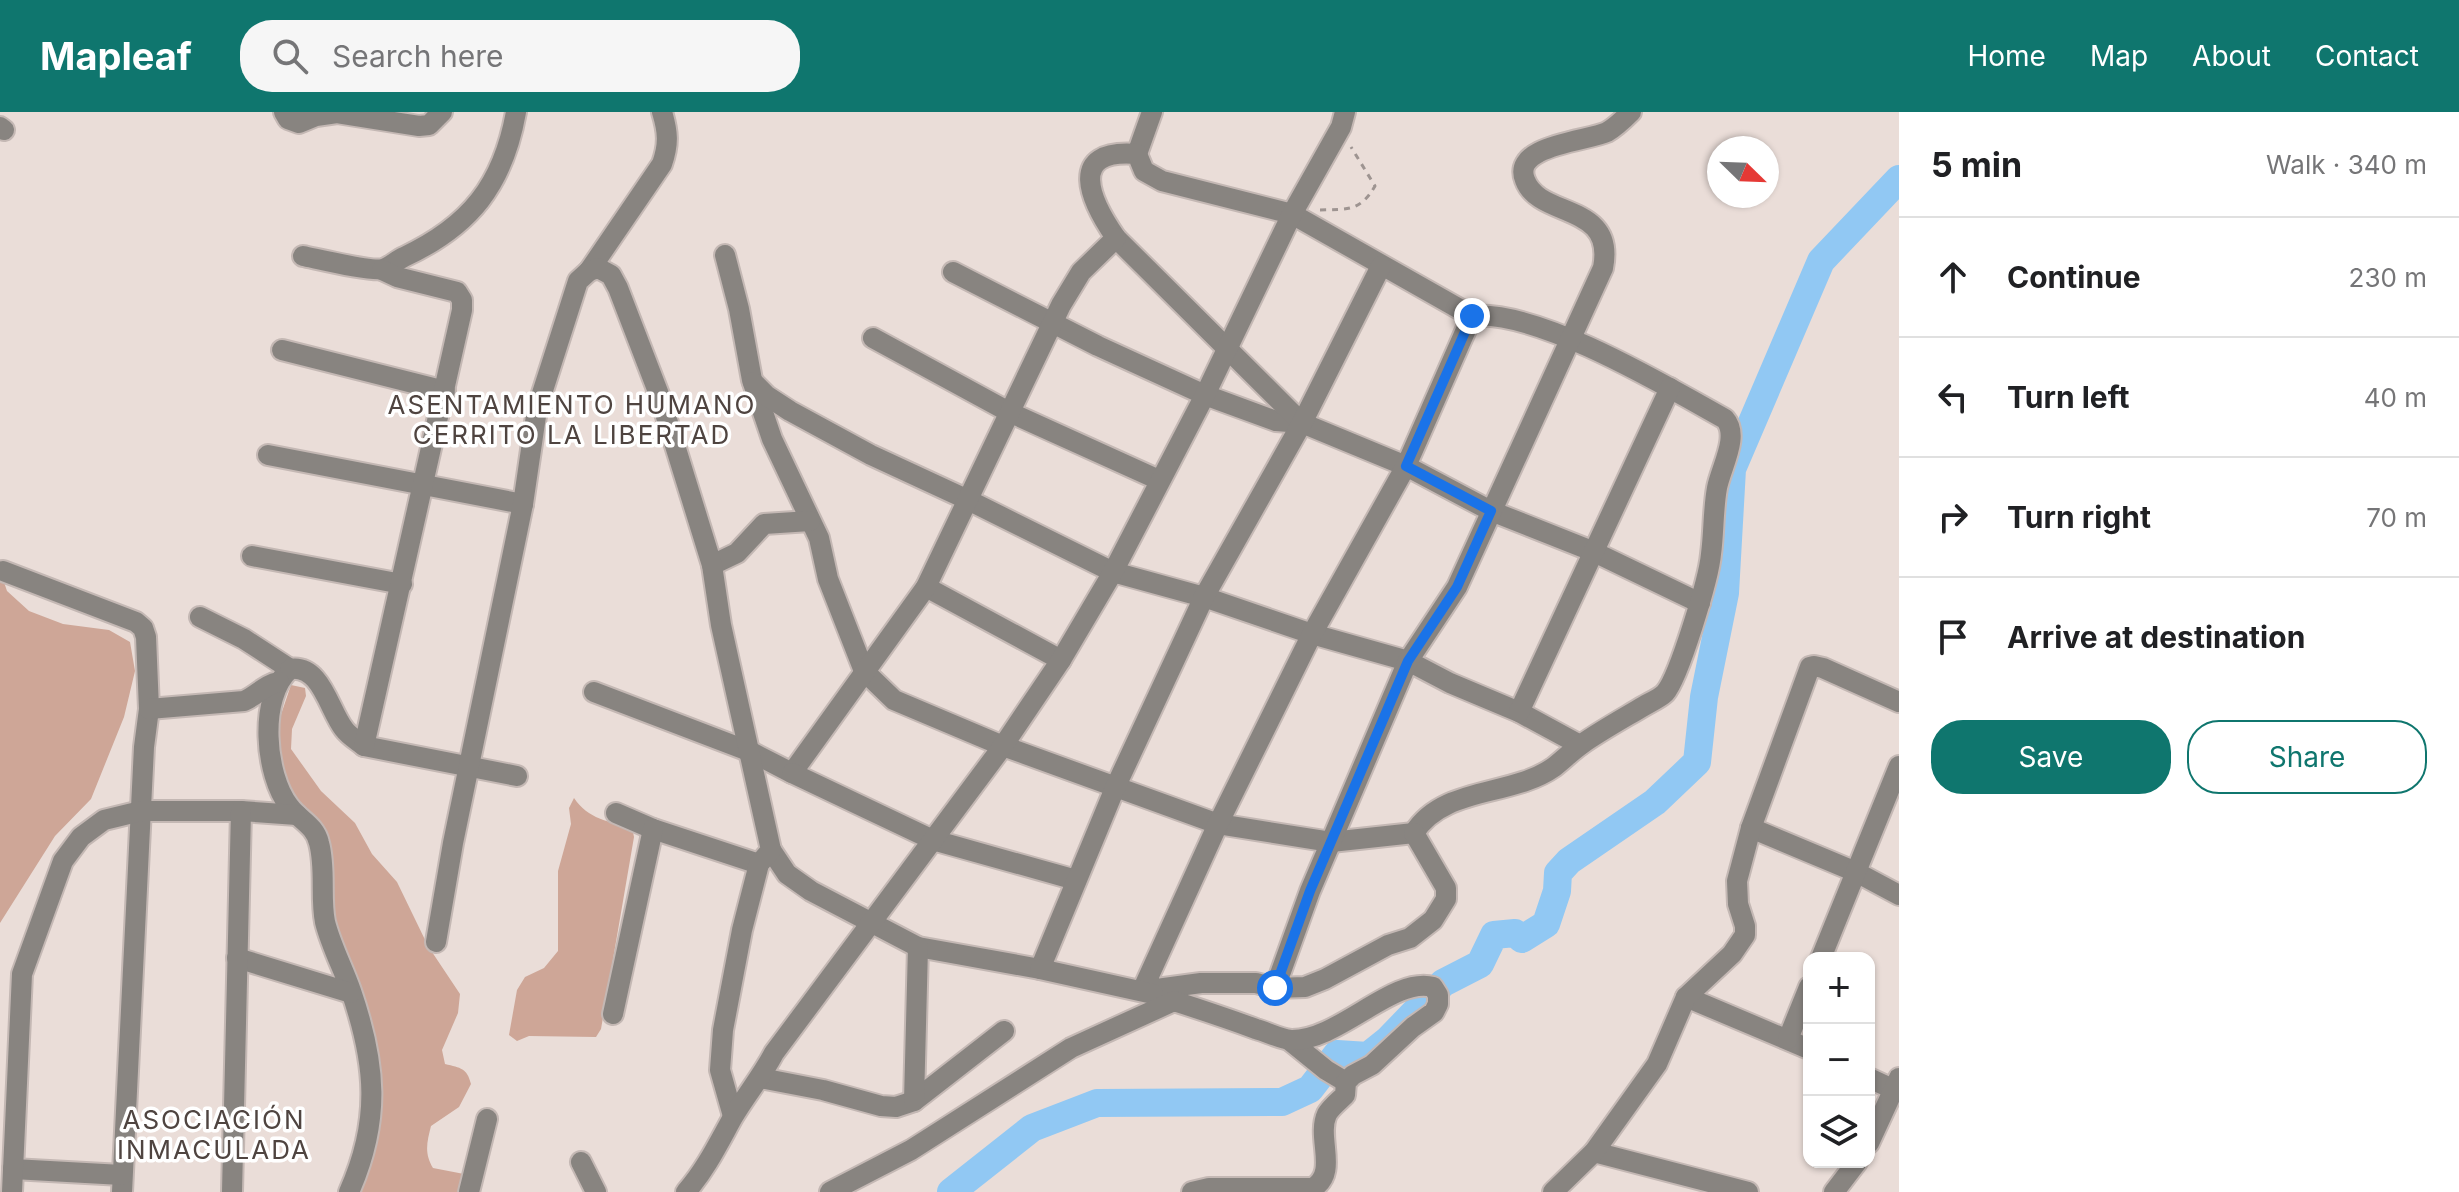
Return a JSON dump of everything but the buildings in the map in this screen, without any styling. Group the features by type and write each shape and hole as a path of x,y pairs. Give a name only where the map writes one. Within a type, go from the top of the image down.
{"street":[{"path":"284,112 288,119 299,123 316,116 337,113 409,126 429,125 442,112"},
{"path":"382,270 442,238 482,199 500,166 516,112"},
{"path":"436,942 523,504 537,409 578,281 589,271 662,164 668,134 662,112"},
{"path":"725,255 752,380 772,439 819,538 828,579 864,671 894,700 1003,746 1218,824 1331,842 1414,833 1433,812 1483,791 1521,784 1540,775 1580,745 1665,694 1700,603 1711,554 1717,487 1731,436 1731,426 1725,419 1573,340 1490,314 1472,316 1292,214 1162,181 1144,171 1137,154 1152,112"},
{"path":"1275,988 1310,891 1408,661 1457,587 1573,340 1603,268 1605,258 1601,233 1591,224 1535,193 1526,184 1523,174 1532,154 1606,132 1631,112"},
{"path":"686,1192 702,1173 733,1116 761,1078 774,1053 1003,746 1061,660 1113,572 1205,395 1292,214 1343,120"},
{"path":"1137,154 1118,153 1105,157 1091,168 1089,175 1094,203 1116,238 1302,423"},
{"path":"792,773 926,587 966,499 1081,272 1116,238"},
{"path":"303,256 382,270 397,277 457,292 462,300 424,487 364,746"},
{"path":"1040,969 1115,788 1204,597 1302,423 1381,266"},
{"path":"589,271 598,268 611,275 660,397 712,565 721,625 751,752 765,857 742,930 723,1030 720,1070 733,1116"},
{"path":"953,272 1098,346 1205,395 1276,421 1302,423 1406,466 1491,511 1592,551 1700,603"},
{"path":"1142,991 1218,824 1312,634 1406,466 1472,316"},
{"path":"873,338 1009,412 1159,480"},
{"path":"282,350 445,391"},
{"path":"752,380 767,396 790,411 871,455 1113,572 1408,661 1450,683 1519,712 1580,745"},
{"path":"1519,712 1670,388"},
{"path":"268,455 523,504"},
{"path":"712,565 737,553 764,524 810,521"},
{"path":"252,556 402,584"},
{"path":"3,571 136,622 143,628 149,709 122,1184 13,1169"},
{"path":"926,587 1061,660"},
{"path":"200,617 244,639 285,676"},
{"path":"1553,1192 1594,1152 1657,1064 1686,997 1732,954 1745,935 1737,881 1751,828 1810,667 1823,668 1899,702"},
{"path":"149,709 244,701 298,668 314,676 345,730 364,746 517,776"},
{"path":"285,676 272,702 271,761 279,790 297,815 315,830 319,843 325,920 367,1047 374,1088 370,1131 362,1163 349,1192"},
{"path":"594,692 751,752 933,840 1076,880"},
{"path":"1823,952 1899,766"},
{"path":"12,1192 22,974 63,861 81,837 104,820 141,811 241,811 297,815"},
{"path":"232,1192 241,811"},
{"path":"616,813 653,829 765,857 811,891 918,947 1040,969 1174,1001 1289,1040 1346,1082"},
{"path":"1751,828 1856,872 1899,895"},
{"path":"613,1014 653,829"},
{"path":"1142,991 1201,983 1305,987 1388,945 1410,938 1433,920 1446,899 1446,888 1414,833"},
{"path":"914,1101 918,947"},
{"path":"237,958 351,993"},
{"path":"1192,1192 1209,1188 1313,1188 1322,1182 1325,1178 1326,1117 1345,1095 1346,1082 1372,1065 1434,1012 1435,991 1425,985 1398,993 1318,1036 1289,1040"},
{"path":"1686,997 1803,1046"},
{"path":"830,1192 911,1150 1071,1048 1174,1001"},
{"path":"1788,1039 1803,1002"},
{"path":"761,1078 896,1107 914,1101 1004,1031"},
{"path":"1875,1080 1897,1087 1875,1131"},
{"path":"469,1192 487,1119"},
{"path":"1594,1152 1748,1192"},
{"path":"581,1162 596,1192"},
{"path":"1834,1192 1852,1168"}],"path":[{"path":"1292,214 1353,208 1367,200 1375,186 1343,120"}],"shaded area":[{"path":"0,570 7,591 29,611 63,624 109,630 130,642 135,671 124,717 91,799 55,836 0,923"},
{"path":"291,685 305,688 306,696 292,729 291,749 321,791 355,823 372,854 397,882 428,946 460,994 458,1013 442,1050 445,1064 462,1070 471,1084 459,1107 431,1126 427,1147 433,1168 464,1174 459,1192 354,1192 367,1168 381,1118 381,1069 369,1019 356,987 330,940 312,829 268,753"},
{"path":"574,798 592,815 632,827 634,837 601,1029 596,1037 529,1036 517,1041 509,1035 517,990 525,977 544,968 558,951 558,871 571,824 569,808"}],"waterway":[{"path":"951,1192 1032,1128 1097,1103 1282,1102 1310,1089 1337,1054 1368,1056 1388,1040 1443,983 1480,964 1494,935 1515,933 1522,939 1546,924 1557,891 1558,873 1569,861 1655,802 1697,762 1704,697 1725,593 1732,469 1821,261 1899,179"}],"district":[{"name":"ASENTAMIENTO HUMANO CERRITO LA LIBERTAD","path":"572,419"},
{"name":"ASOCIACIÓN INMACULADA","path":"214,1134"}],"route":[{"path":"1275,988 1310,891 1408,661 1457,587 1491,511 1406,466 1472,316"}]}
